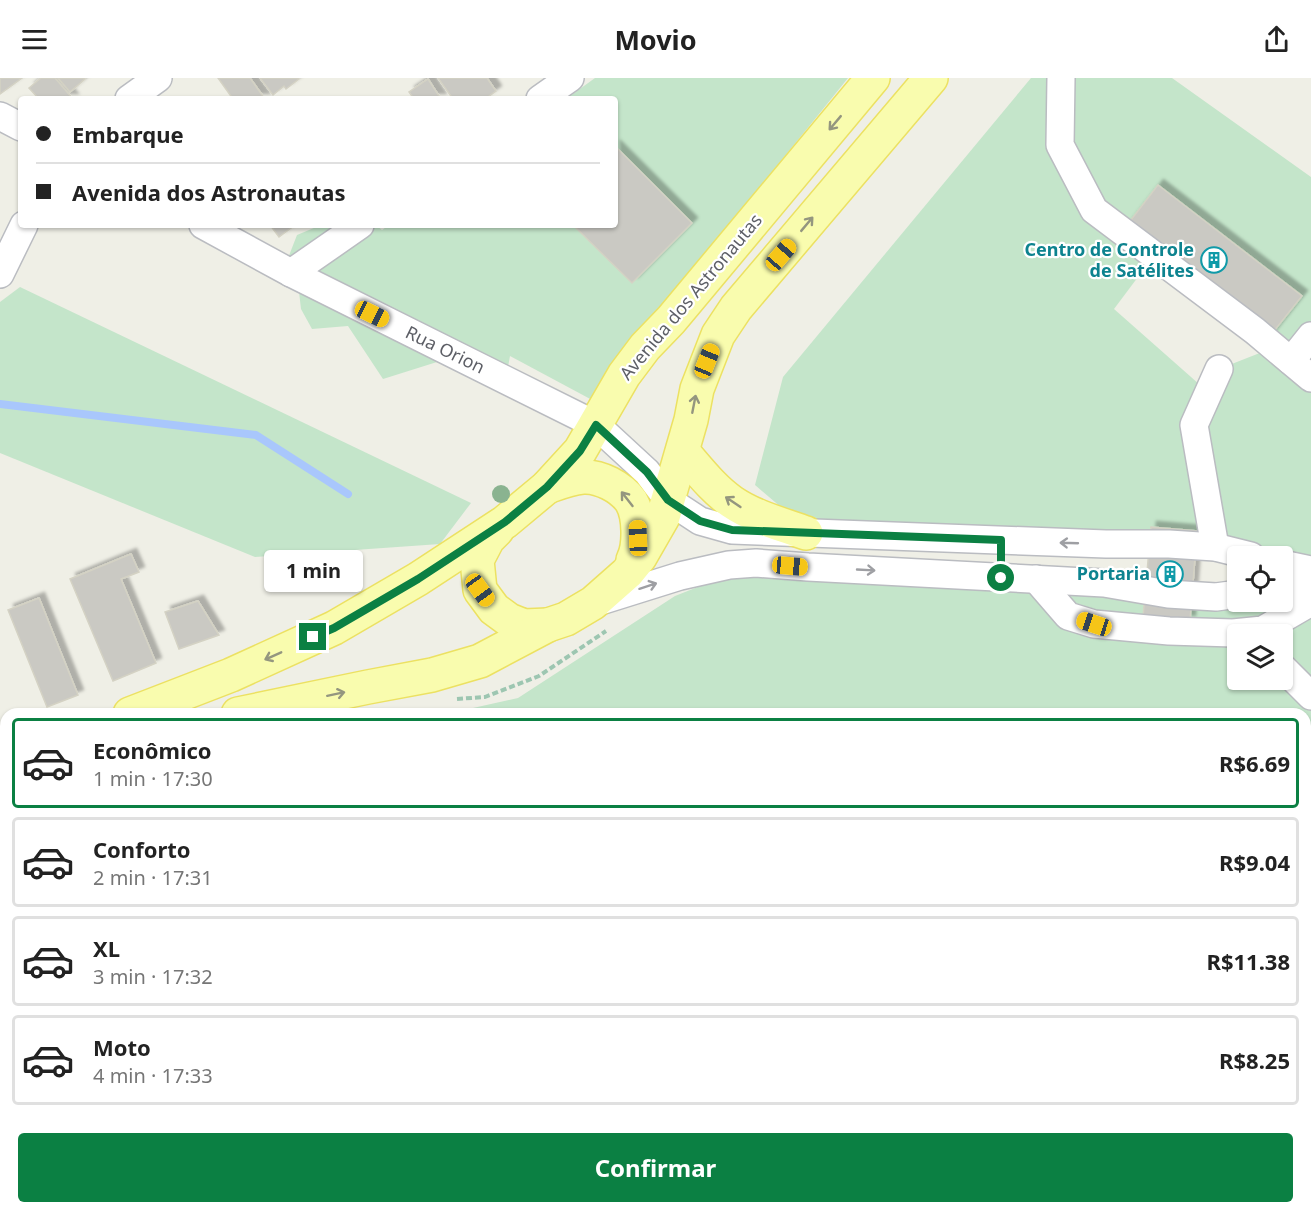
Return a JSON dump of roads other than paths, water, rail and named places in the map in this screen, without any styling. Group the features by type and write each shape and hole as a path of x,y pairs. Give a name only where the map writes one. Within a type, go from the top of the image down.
{"main road":[{"name":"Avenida dos Astronautas","path":"146,708 231,675 334,628 418,579 505,522 547,487 580,451 624,375 645,347 671,320 873,78"},
{"path":"268,708 432,675 480,661 548,625 566,619 593,603 627,573 640,557 663,517 691,420 697,389 718,335 736,308 931,78"},
{"path":"682,452 731,502 758,516 806,533"},
{"path":"547,487 566,480 584,477 602,480 618,488 625,495 631,502 637,519 638,538 635,555 627,573"},
{"path":"505,522 488,539 477,560 480,590 494,609 509,620 524,626 548,625"}],"street":[{"path":"133,96 159,78"},
{"path":"544,96 570,78"},
{"path":"1061,78 1060,146 1094,210 1246,324 1301,370 1311,336"},
{"path":"0,116 18,125"},
{"path":"0,274 23,228"},
{"name":"Rua Orion","path":"208,228 291,273 596,425 647,472 668,500 700,521 732,530 1107,544 1169,544 1227,550"},
{"path":"291,273 356,228"},
{"path":"1215,547 1194,425 1219,369"},
{"path":"1001,540 1001,578"},
{"path":"1104,583 1107,544"},
{"path":"593,603 676,577 729,565 756,562 808,567 1104,583 1168,594 1227,596"},
{"path":"1293,566 1311,570"},
{"path":"1036,579 1068,616 1094,624 1169,632 1227,633"},
{"path":"1293,587 1311,586"},
{"path":"1273,624 1311,602"},
{"path":"1293,678 1311,696"}],"waterway":[{"path":"0,404 256,435 348,494"}],"place":[{"name":"Centro de Controle de Satélites","path":"1214,260"},
{"name":"Portaria","path":"1170,574"}]}
